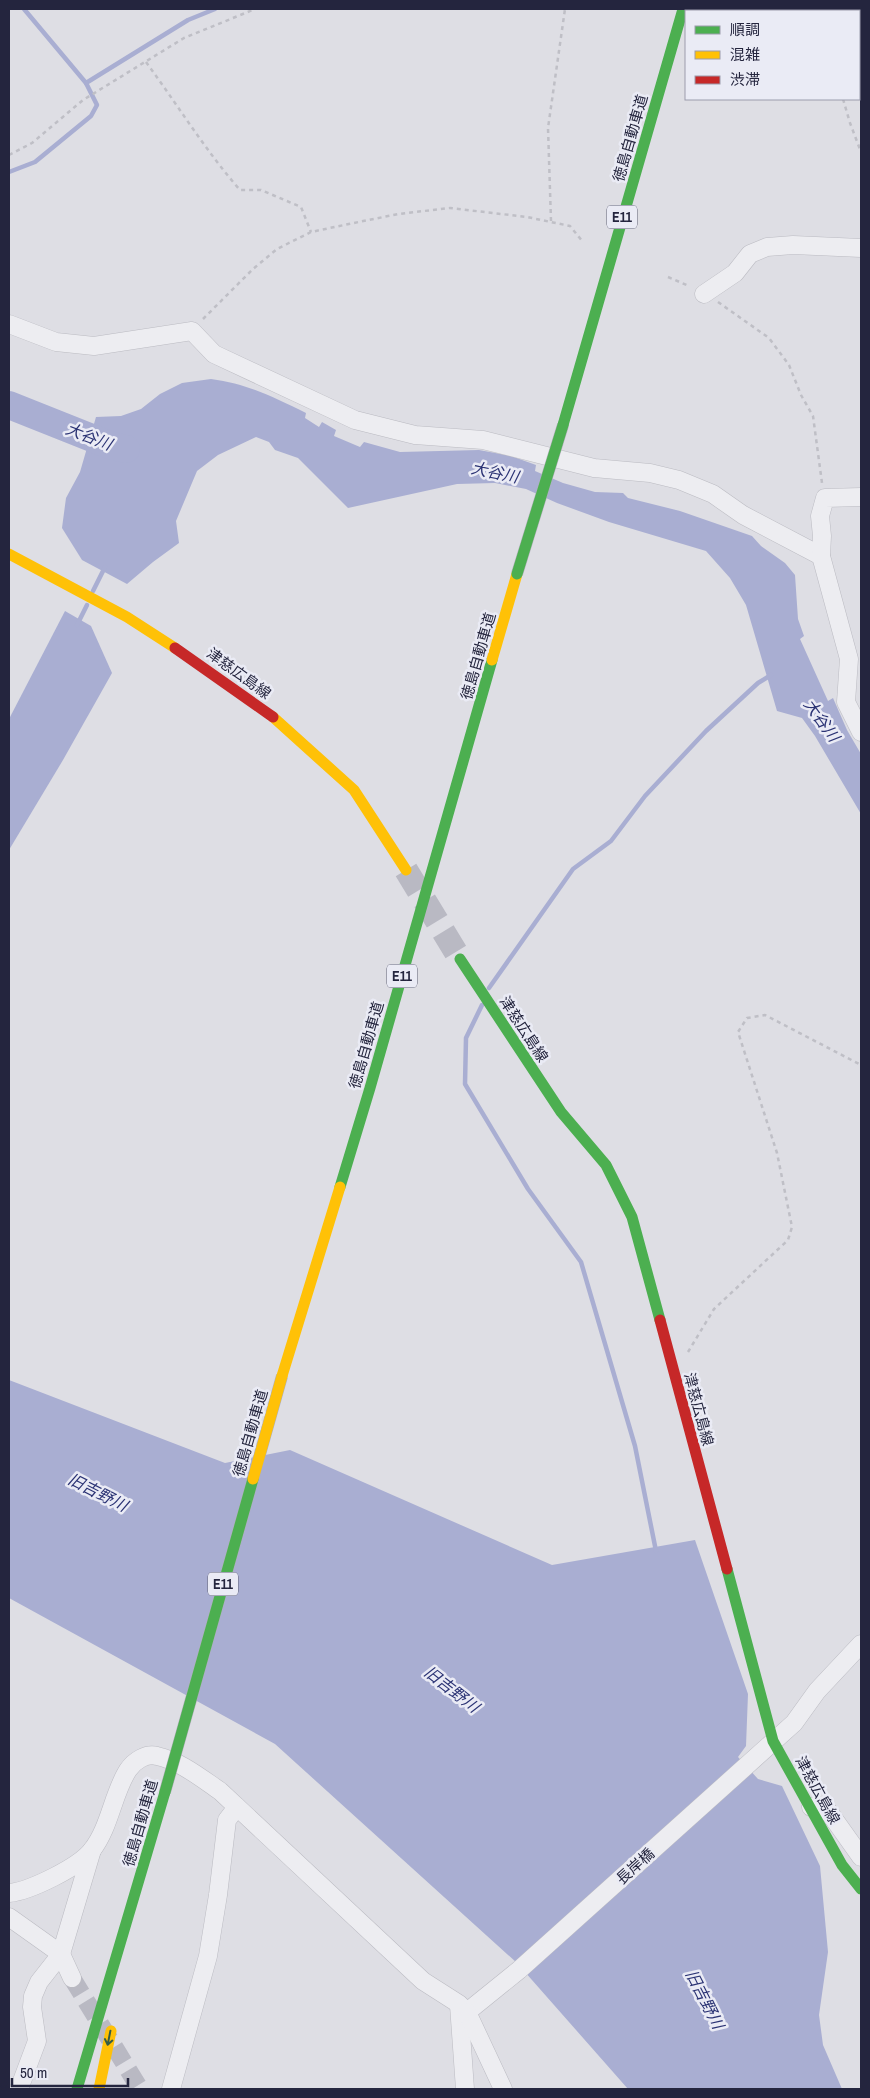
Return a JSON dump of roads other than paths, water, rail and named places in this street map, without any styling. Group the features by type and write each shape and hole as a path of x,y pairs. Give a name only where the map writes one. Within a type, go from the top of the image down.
{"main road":[{"name":"徳島自動車道","path":"77,2089 165,1792 282,1376 370,1088 517,574 564,425 683,9"},
{"name":"津慈広島線","path":"9,554 127,617 193,659 270,714 354,790 406,870"},
{"name":"津慈広島線","path":"460,959 561,1112 606,1165 632,1217 773,1741 842,1865 861,1889"},
{"path":"120,1986 157,1819"},
{"path":"99,2089 112,2024"},
{"path":"64,2089 86,2060"}],"street":[{"path":"704,294 735,273 750,254 767,247 793,245 861,248"},
{"path":"9,324 56,342 94,346 192,331 214,354 355,420 415,435 483,440 594,468 650,473 679,480 713,494 743,515 821,556"},
{"path":"861,497 824,498 820,516 821,556 849,660 846,702 861,732"},
{"name":"長岸橋","path":"463,2008 519,1970 794,1723 818,1690 861,1644"},
{"path":"20,2089 37,2041 32,2007 33,1996 39,1982 60,1954 92,1850 102,1833 128,1770 139,1759 156,1755 186,1767 220,1791 424,1982 463,2008 503,2089"},
{"path":"171,2089 208,1956 227,1820 237,1806"},
{"path":"811,1807 829,1812 861,1858"},
{"path":"9,1893 63,1873 92,1850"},
{"path":"9,1917 60,1954 72,1978"},
{"path":"463,2008 465,2089"}],"water":[{"path":"211,379 237,384 282,402 306,413 305,418 319,427 322,422 336,430 334,436 360,447 364,442 400,452 479,450 511,456 536,465 535,471 563,483 595,492 623,493 628,498 680,511 752,536 761,546 785,563 795,575 798,619 804,636 800,639 828,701 833,698 847,730 861,754 861,814 815,736 802,718 777,711 746,605 730,578 706,551 609,522 557,503 526,489 495,483 457,484 348,508 298,458 275,450 269,442 256,437 218,455 197,471 176,521 179,543 127,584 82,560 62,528 66,498 80,472 96,417 121,416 141,409 160,394 182,383"},
{"path":"65,611 91,626 112,673 9,850 9,719"},
{"name":"旧吉野川","path":"9,1380 225,1463 290,1450 552,1565 695,1540 748,1694 746,1746 738,1757 758,1779 782,1786 820,1866 828,1952 819,2015 823,2045 842,2089 628,2089 517,1963 275,1744 9,1598"}],"waterway":[{"path":"9,172 35,162 91,116 97,105 86,83 24,9"},
{"path":"86,83 188,20 215,9"},
{"name":"大谷川","path":"9,405 112,446 126,449"},
{"path":"93,591 105,567"},
{"path":"77,625 87,605"},
{"path":"489,988 573,869 611,841 645,796 706,731 758,683 771,675"},
{"path":"482,1005 466,1038 465,1084 528,1189 581,1262 635,1446 656,1551"}],"tunnel":[{"path":"406,870 460,959"},
{"path":"72,1978 140,2089"}]}
